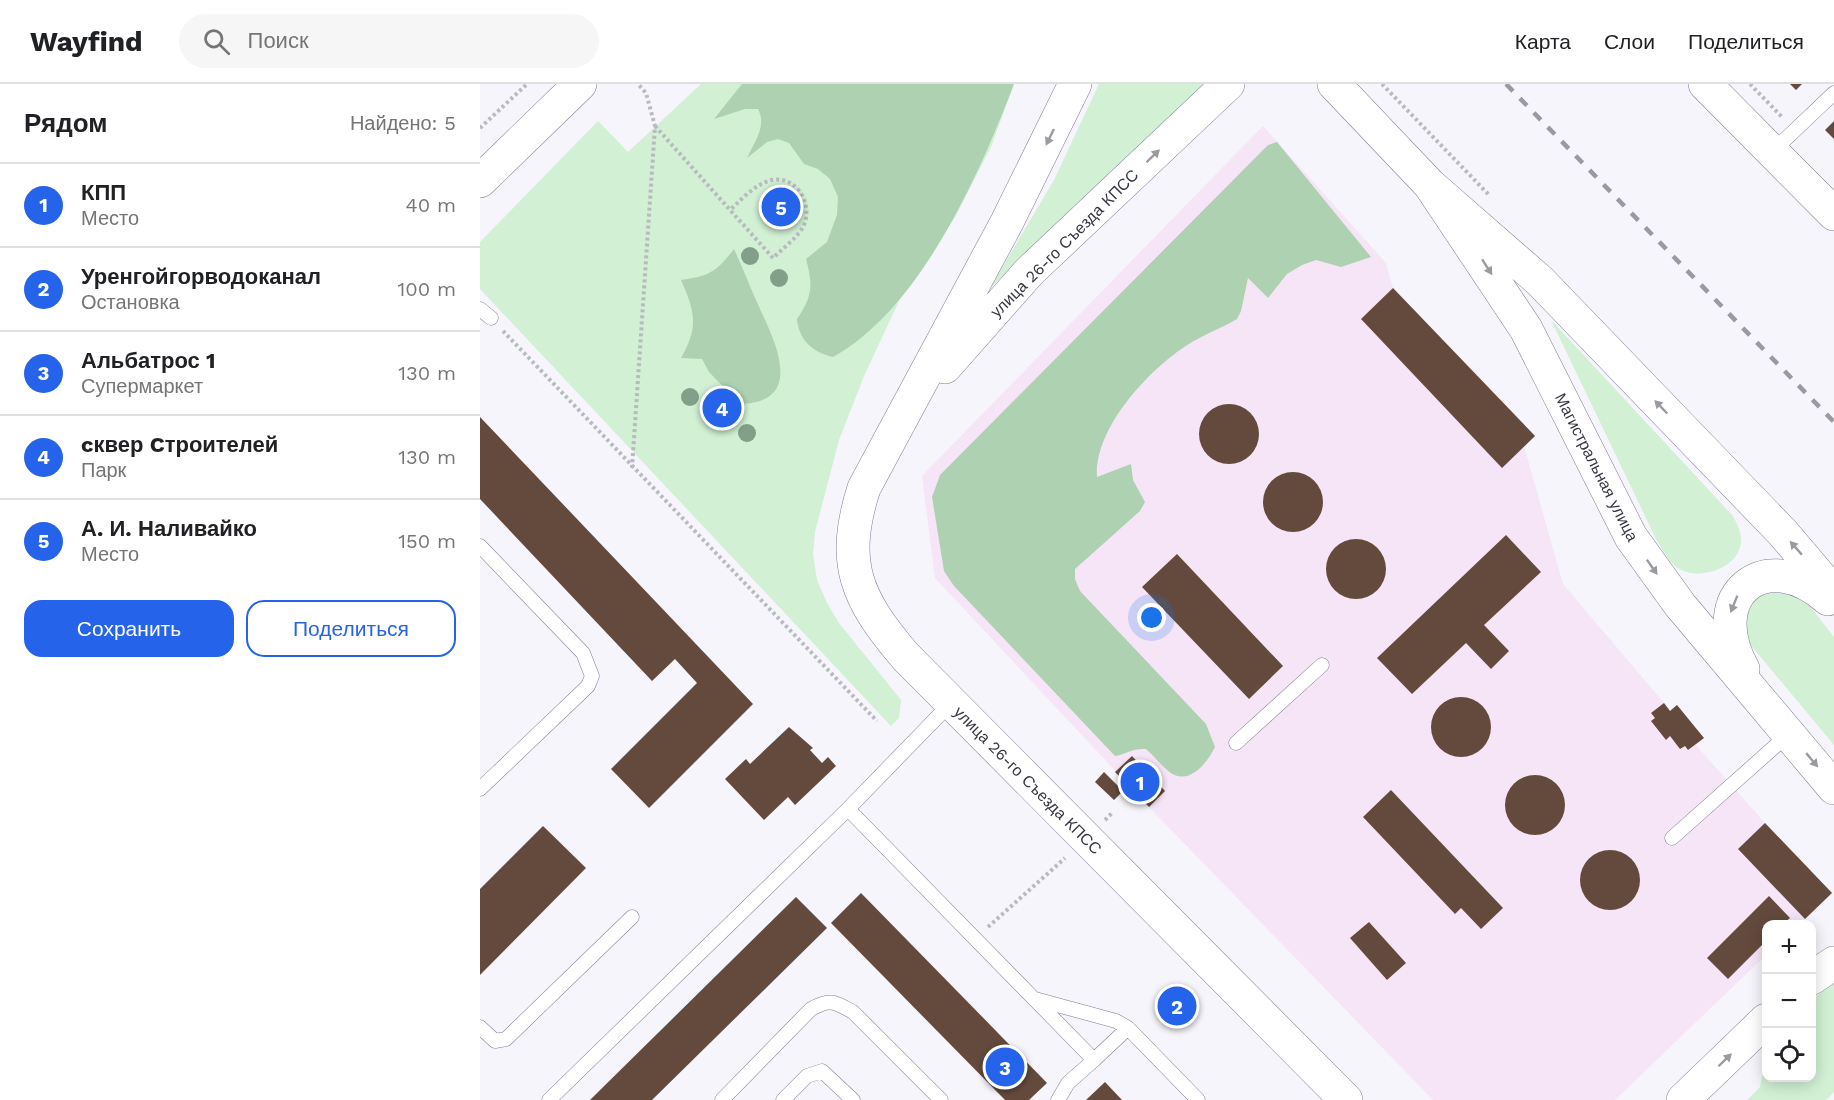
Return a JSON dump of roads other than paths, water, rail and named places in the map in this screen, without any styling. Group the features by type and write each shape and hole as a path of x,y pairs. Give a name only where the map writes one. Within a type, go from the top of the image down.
{"main road":[{"path":"480,181 580,84"},
{"name":"улица 26-го Съезда КПСС","path":"1075,84 1007,222 869,478 854,520 855,575 876,623 951,703 1346,1100"},
{"name":"улица 26-го Съезда КПСС","path":"908,409 1029,272 1228,84"},
{"name":"Магистральная улица","path":"1334,84 1430,185 1540,281 1783,533 1834,593"},
{"path":"1705,84 1784,141 1834,214"},
{"name":"Магистральная улица","path":"1430,185 1526,329 1631,537 1680,605 1834,788"},
{"path":"1762,702 1731,641 1730,617 1736,596 1756,580 1771,575 1788,576 1806,582 1834,604"},
{"path":"1816,975 1834,963"},
{"path":"1683,1100 1762,1025"}],"lane":[{"path":"1784,141 1834,93"},
{"path":"480,546 583,653 592,676 588,686 480,789"},
{"path":"1236,743 1322,664"},
{"path":"549,1100 848,808 951,703"},
{"path":"1672,838 1790,734"},
{"path":"848,808 1094,1060"},
{"path":"480,1028 495,1041 506,1039 632,917"},
{"path":"1033,998 1116,1021 1128,1028 1198,1100"},
{"path":"722,1100 812,1009 825,1002 837,1003 853,1012 941,1100"},
{"path":"1058,1100 1068,1083 1128,1028"},
{"path":"783,1100 807,1076 822,1071 853,1100"}],"railway":[{"path":"1506,84 1834,422"}],"place":[{"name":"А. И. Наливайко","path":"781,207"},
{"name":"cквер Cтроителей","path":"722,408"},
{"name":"КПП","path":"1140,782"},
{"name":"Уренгойгорводоканал","path":"1177,1006"},
{"name":"Альбатрос 1","path":"1005,1067"}]}
